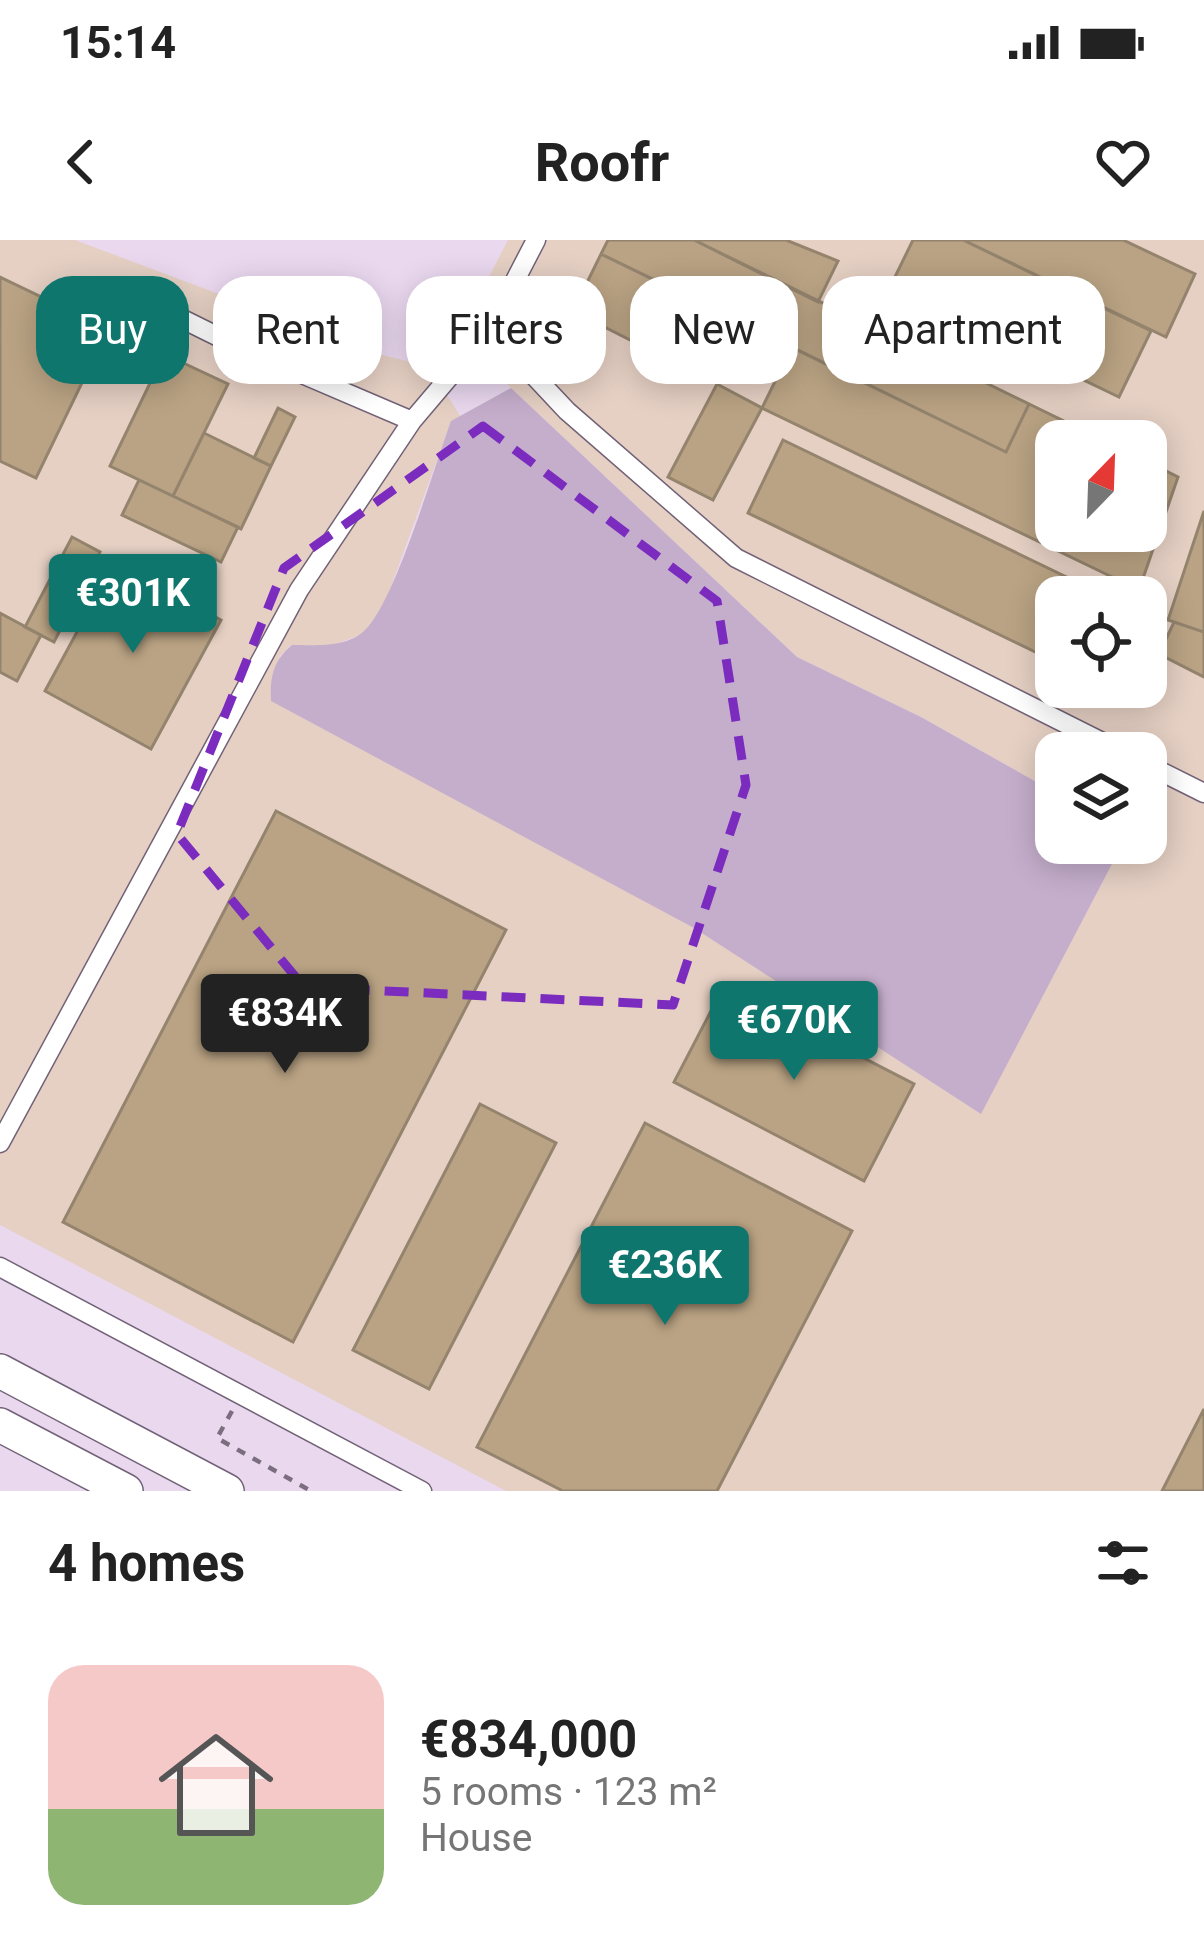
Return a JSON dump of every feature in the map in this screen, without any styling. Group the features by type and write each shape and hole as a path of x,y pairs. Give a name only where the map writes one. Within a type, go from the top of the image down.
{"highway":[{"path":"0,1371 227,1491"},
{"path":"0,1425 126,1491"}],"street":[{"path":"517,276 536,240"},
{"path":"189,322 412,421"},
{"path":"0,1143 299,590 412,421 443,384"},
{"path":"542,384 736,558 1082,732"},
{"path":"1167,774 1204,793"},
{"path":"0,1267 422,1491"}],"path":[{"path":"240,1396 217,1438 311,1491"}],"highlighted area":[{"path":"483,426 717,601 746,785 673,1005 304,987 177,834 284,568"}],"shaded area":[{"path":"0,240 75,240 171,276 36,276 36,384 189,384 189,283 213,292 213,384 382,384 382,355 406,361 406,384 440,384 462,419 451,422 385,603 363,634 330,646 291,645 279,657 980,1113 1112,864 1167,864 1167,732 1035,732 1035,781 921,717 797,657 507,384 606,384 606,276 489,276 508,240 1204,240 1204,1491 506,1491 0,1225"},
{"path":"511,388 797,657 921,717 1035,781 1035,864 1112,864 981,1114 694,928 271,701 274,670 292,645 348,640 376,616 401,564 451,421"}],"building":[{"path":"608,240 694,240 768,276 646,276 601,254"},
{"path":"694,240 786,240 838,261 831,276 822,276 818,302 798,292 798,276 766,276"},
{"path":"913,240 963,240 1037,276 895,276"},
{"path":"963,240 1123,240 1195,274 1166,337 1105,308 1105,276 1038,276"},
{"path":"601,254 646,276 630,276 630,340 606,328 606,276 590,276"},
{"path":"0,277 36,294 36,384 81,384 36,478 0,461"},
{"path":"798,291 822,303 822,362 798,350"},
{"path":"1105,309 1151,331 1119,397 1092,384 1105,384"},
{"path":"798,350 822,362 822,384 867,384 1006,452 1029,404 1062,420 1035,420 1035,540 762,408 774,384 798,384"},
{"path":"189,366 213,377 213,384 228,384 173,496 110,466 150,384 189,384"},
{"path":"717,384 762,408 713,500 668,477"},
{"path":"867,384 988,384 1029,404 1006,452"},
{"path":"278,408 295,417 271,466 254,458"},
{"path":"204,433 271,466 241,529 173,496"},
{"path":"783,440 1065,576 1035,576 1035,652 748,513"},
{"path":"1167,472 1178,477 1167,509"},
{"path":"139,480 238,527 221,562 122,515"},
{"path":"1204,511 1204,632 1168,620"},
{"path":"72,537 100,552 54,642 25,627"},
{"path":"1060,552 1152,552 1144,576 1110,576"},
{"path":"115,562 221,620 151,749 45,691"},
{"path":"0,613 41,635 17,681 0,672"},
{"path":"1174,622 1204,632 1204,677 1167,658 1167,637"},
{"path":"276,811 506,930 293,1342 63,1222"},
{"path":"724,986 914,1084 864,1181 674,1082"},
{"path":"480,1104 556,1143 429,1389 353,1350"},
{"path":"645,1123 852,1231 717,1491 563,1491 477,1447"},
{"path":"1204,1409 1204,1491 1162,1491"}]}
